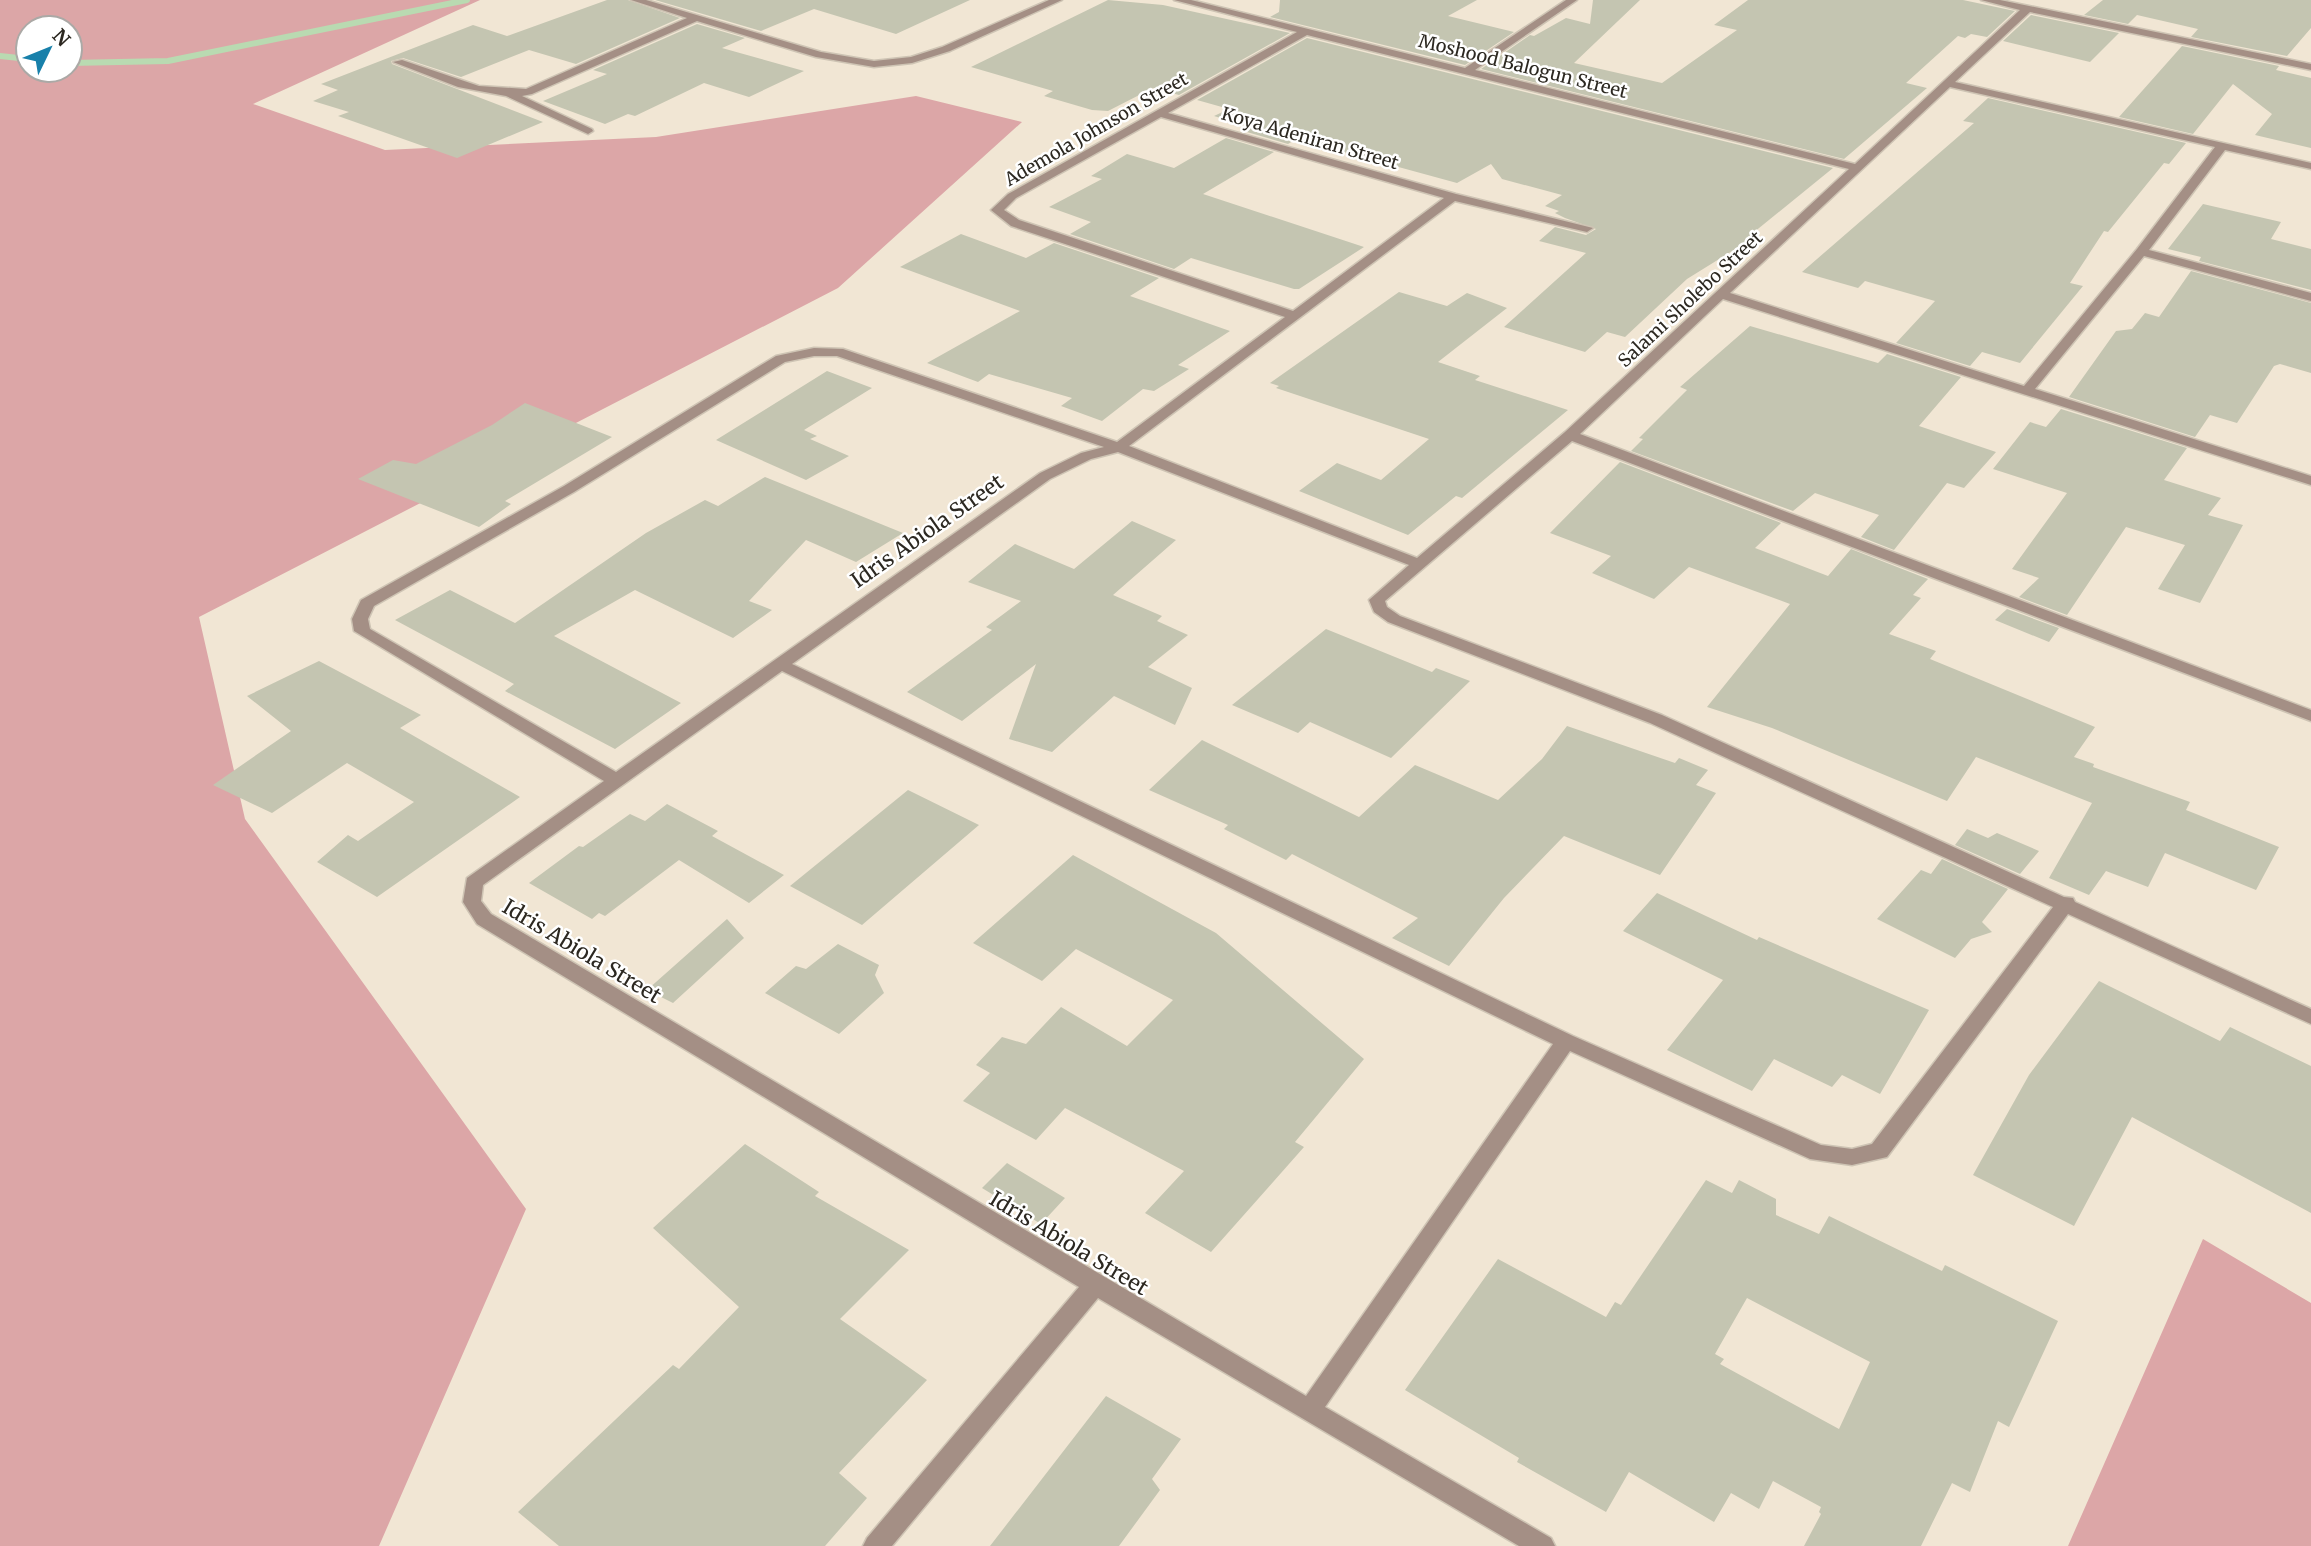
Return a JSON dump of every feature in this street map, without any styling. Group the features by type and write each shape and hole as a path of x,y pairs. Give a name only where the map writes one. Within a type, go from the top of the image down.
{"street":[{"path":"636,0 820,55 891,64 946,49 1057,0"},
{"name":"Moshood Balogun Street","path":"1179,0 1859,168"},
{"path":"1468,70 1572,0"},
{"path":"1986,0 2311,67"},
{"name":"Salami Sholebo Street","path":"2027,9 1570,435 1417,563 1377,600 1380,609 1394,619 1656,719 2066,903"},
{"path":"398,62 487,92 528,92 696,18"},
{"name":"Ademola Johnson Street","path":"1293,315 1015,223 997,209 1012,196 1306,31"},
{"path":"1948,83 2311,166"},
{"path":"510,94 588,131"},
{"name":"Koya Adeniran Street","path":"1158,113 1453,197 1587,228"},
{"path":"2026,391 2141,252 2221,147"},
{"path":"1119,447 1453,197"},
{"name":"Idris Abiola Street","path":"1453,197 1119,447 1086,456 1045,476 778,663 474,882 472,902 484,919 1096,1286 1542,1546"},
{"path":"2141,252 2311,297"},
{"path":"1720,294 2311,481"},
{"path":"616,780 362,631 360,619 367,603 569,489 781,359 814,352 838,352 1119,447 1417,563"},
{"path":"1570,435 2311,716"},
{"path":"778,663 1566,1041 1818,1153 1852,1157 1879,1150 2066,903 2311,1017"},
{"path":"1309,1411 1566,1041"},
{"path":"876,1546 1096,1286"}],"shaded area":[{"path":"0,0 480,0 253,104 385,150 656,137 916,96 1022,122 838,288 199,617 245,819 526,1209 379,1546 0,1546"},
{"path":"2203,1239 2311,1303 2311,1546 2068,1546"}],"building":[{"path":"607,0 628,0 680,18 576,64 529,50 461,77 403,58 391,61 392,64 543,122 457,158 338,116 349,112 313,101 338,90 321,84 473,25 507,36"},
{"path":"655,0 970,0 896,34 814,9 761,31"},
{"path":"1108,0 1163,5 1290,33 1179,95 1153,88 1108,111 1092,110 1044,96 1053,91 971,67"},
{"path":"1280,0 1477,0 1448,16 1514,32 1465,65 1270,17 1279,12"},
{"path":"1593,0 1640,0 1574,63 1662,83 1737,30 1714,25 1748,0 1963,0 2015,11 1987,37 1971,34 1965,38 1958,36 1906,83 1927,88 1844,159 1481,69 1530,35 1534,36 1566,18 1590,24"},
{"path":"2103,0 2311,0 2311,28 2287,56 2191,37 2198,29 2137,15 2128,24 2084,15"},
{"path":"2031,15 2119,33 2090,62 2003,41"},
{"path":"697,24 745,38 722,48 804,71 749,97 704,83 635,116 628,114 605,124 543,101 607,74 593,70"},
{"path":"1307,38 1833,168 1748,237 1753,238 1687,279 1625,337 1607,332 1585,352 1504,327 1586,253 1539,241 1555,227 1586,235 1596,229 1565,218 1555,213 1559,211 1545,206 1562,195 1502,179 1491,164 1457,183 1296,139 1288,144 1240,130 1247,126 1214,116 1229,109 1197,100"},
{"path":"2182,46 2279,66 2276,70 2311,78 2311,148 2255,135 2272,114 2233,84 2193,134 2119,117"},
{"path":"1988,98 2186,143 2169,164 2164,163 2108,232 2104,231 2070,283 2083,286 2020,363 1982,352 1970,366 1896,343 1935,301 1865,281 1858,288 1802,272 1974,123 1963,121"},
{"path":"1226,138 1274,152 1203,194 1364,247 1299,289 1294,289 1191,258 1174,269 1070,234 1091,222 1049,207 1102,179 1091,176 1127,154 1174,168"},
{"path":"2203,204 2281,222 2271,239 2311,249 2311,290 2199,261 2201,257 2168,249"},
{"path":"961,234 1026,258 1054,243 1159,278 1130,296 1230,331 1178,365 1189,369 1154,391 1143,389 1102,421 1061,406 1072,398 989,374 978,382 927,363 1020,311 900,267"},
{"path":"2191,271 2311,303 2311,373 2280,364 2274,366 2237,423 2210,415 2195,437 2069,397 2116,331 2132,329 2145,313 2159,317"},
{"path":"1399,292 1447,306 1467,293 1507,308 1438,362 1480,376 1475,380 1568,410 1462,498 1456,496 1408,535 1299,491 1337,463 1381,480 1429,439 1276,388 1279,386 1270,383"},
{"path":"1750,326 1878,363 1887,354 1961,377 1919,426 1996,452 1964,488 1947,483 1894,550 1861,537 1879,515 1815,493 1793,511 1631,451 1643,439 1639,438 1687,390 1680,387"},
{"path":"827,371 872,388 804,430 817,436 810,439 849,456 806,480 716,440"},
{"path":"525,403 612,437 505,501 511,504 479,527 358,479 393,460 416,464 492,425"},
{"path":"2061,409 2187,448 2164,480 2221,498 2208,515 2243,525 2200,603 2158,589 2185,545 2126,527 2067,615 2019,597 2039,578 2012,569 2067,493 1993,469 2030,422 2046,427"},
{"path":"1620,462 1781,523 1755,548 1828,576 1851,549 1928,579 1913,595 1921,598 1889,634 1936,651 1930,659 2095,727 2074,757 2094,764 2093,767 2190,802 2186,810 2279,847 2256,890 2165,853 2148,887 2106,871 2089,895 2049,878 2092,803 1976,757 1947,801 1772,728 1707,707 1790,604 1689,567 1654,599 1592,573 1611,556 1550,533"},
{"path":"765,477 903,533 856,562 806,540 749,601 772,610 733,638 635,590 554,636 681,703 615,749 505,691 514,684 395,620 450,590 515,623 646,533 705,500 718,506"},
{"path":"1132,521 1176,540 1113,595 1162,616 1157,621 1188,635 1148,667 1192,688 1175,725 1114,696 1052,752 1009,739 1036,664 962,721 907,692 992,630 986,627 1021,601 968,582 1015,544 1074,569"},
{"path":"2007,609 2059,628 2049,642 1995,620"},
{"path":"1326,629 1432,672 1436,668 1470,681 1391,758 1310,722 1298,733 1232,705"},
{"path":"319,661 421,715 400,728 520,797 377,897 317,862 348,835 358,841 414,802 347,763 272,813 213,785 291,731 247,696"},
{"path":"1567,726 1675,763 1679,758 1708,770 1696,785 1716,793 1660,875 1564,836 1504,898 1449,966 1392,938 1418,918 1292,854 1286,860 1224,829 1228,825 1149,790 1202,740 1359,817 1415,765 1498,800 1542,759"},
{"path":"908,790 979,825 862,925 790,886"},
{"path":"667,804 718,831 712,836 784,875 749,903 679,860 605,916 599,913 592,919 529,883 579,846 583,847 630,814 645,821"},
{"path":"1967,829 1988,838 1997,833 2039,851 2020,874 1955,845"},
{"path":"1073,855 1216,933 1364,1059 1295,1142 1304,1147 1211,1252 1145,1213 1184,1171 1065,1108 1036,1140 963,1101 990,1073 976,1065 1002,1037 1026,1044 1061,1007 1127,1046 1173,1000 1076,949 1042,981 973,943"},
{"path":"1942,859 2008,889 1982,922 1992,932 1971,939 1955,958 1877,919 1921,870 1931,874"},
{"path":"1657,893 1757,940 1759,937 1929,1010 1880,1094 1842,1075 1832,1087 1774,1059 1752,1091 1667,1050 1723,980 1623,931"},
{"path":"727,919 744,938 673,1003 647,990"},
{"path":"838,944 879,965 875,975 884,993 839,1034 765,993 796,966 806,969"},
{"path":"2099,981 2220,1041 2230,1027 2311,1066 2311,1213 2132,1117 2074,1226 1973,1175 2029,1075"},
{"path":"745,1144 819,1192 815,1196 909,1250 840,1319 927,1380 839,1473 867,1498 825,1546 559,1546 518,1512 673,1365 679,1369 739,1307 653,1228"},
{"path":"1007,1163 1065,1198 1041,1224 982,1188"},
{"path":"1706,1180 1732,1193 1739,1180 1776,1199 1776,1215 1819,1234 1829,1216 1942,1271 1945,1265 2058,1321 2009,1427 1998,1421 1970,1492 1952,1483 1921,1546 1804,1546 1821,1514 1821,1507 1773,1481 1759,1509 1731,1493 1714,1522 1629,1472 1606,1512 1517,1462 1519,1458 1405,1390 1498,1259 1606,1317 1615,1302 1621,1305","holes":["1747,1298 1870,1362 1839,1429 1720,1364 1724,1359 1715,1354"]},
{"path":"1106,1396 1181,1439 1152,1479 1160,1490 1119,1546 990,1546"}],"waterway":[{"path":"84,63 168,61 467,0"},
{"path":"0,56 14,58"}]}
